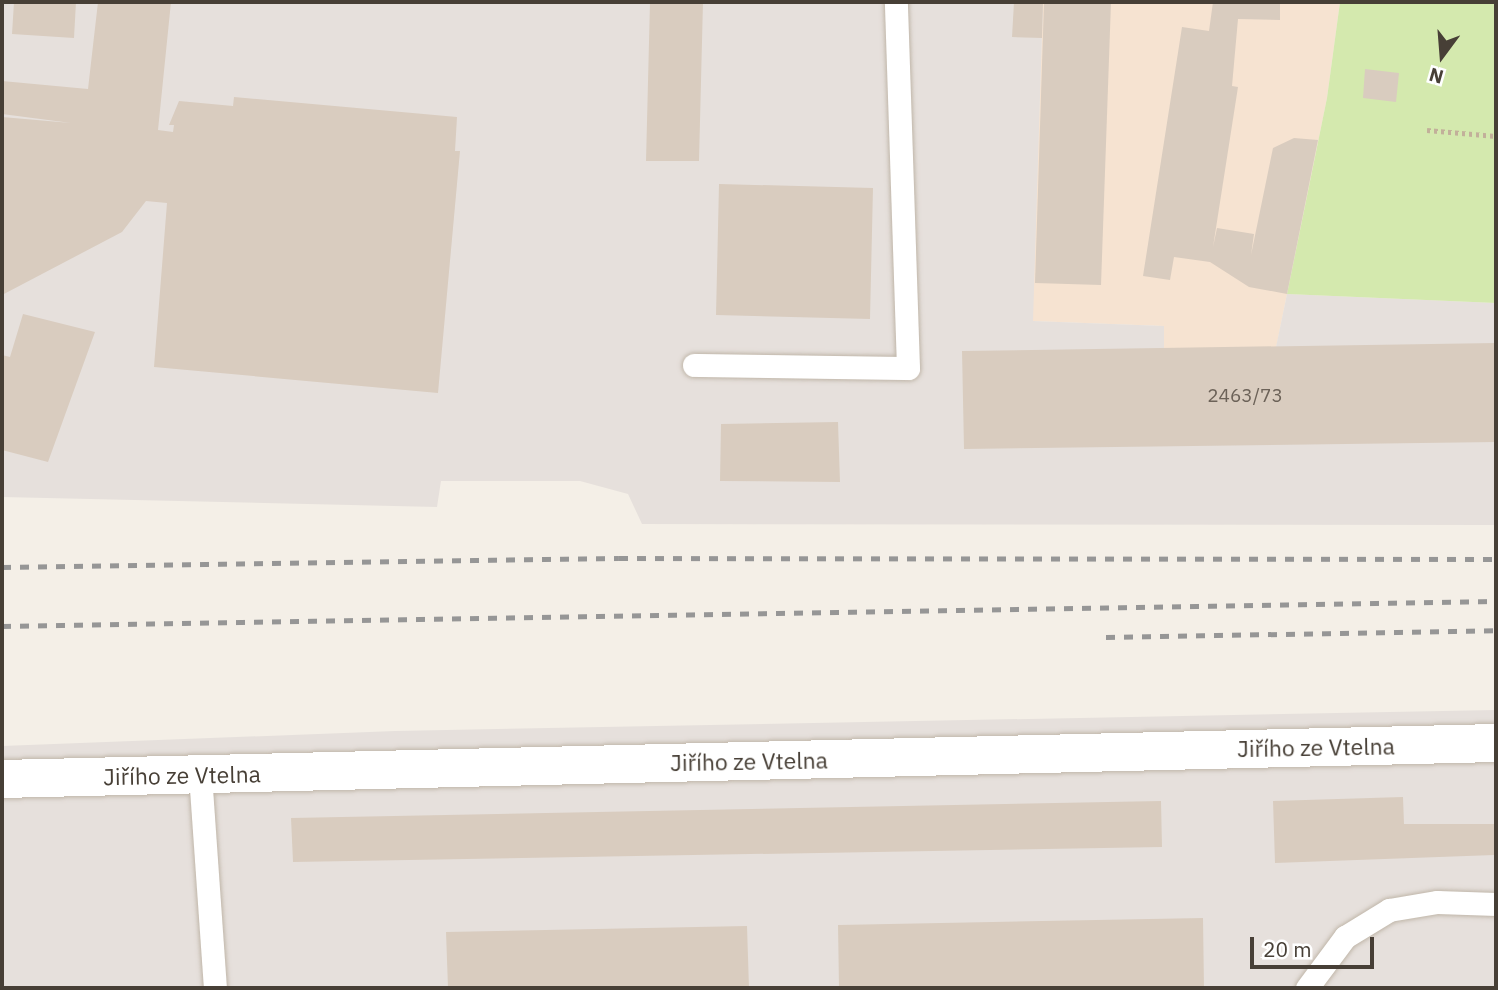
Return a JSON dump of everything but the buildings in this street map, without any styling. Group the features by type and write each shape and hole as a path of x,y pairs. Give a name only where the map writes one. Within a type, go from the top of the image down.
{"street":[{"name":"Jiřího ze Vtelna","path":"2,779 1496,743"}],"lane":[{"path":"694,365 908,368 896,2"},
{"path":"200,774 215,988"},
{"path":"1307,988 1345,937 1389,909 1437,902 1496,904"}],"path":[{"path":"1427,130 1496,136"}],"shaded area":[{"path":"2,2 1043,2 1033,321 1164,326 1164,350 1276,347 1287,294 1496,303 1496,525 642,524 628,494 580,481 441,481 437,507 2,497"},
{"path":"1043,2 1340,2 1327,98 1276,348 1164,350 1164,326 1032,321"},
{"path":"1496,710 1496,988 2,988 2,746 395,731"}],"green space":[{"path":"1340,2 1496,2 1496,303 1287,294 1327,98"}],"railway":[{"path":"2,567 619,558 1496,559"},
{"path":"2,626 1496,601"},
{"path":"1106,637 1496,630"}]}
